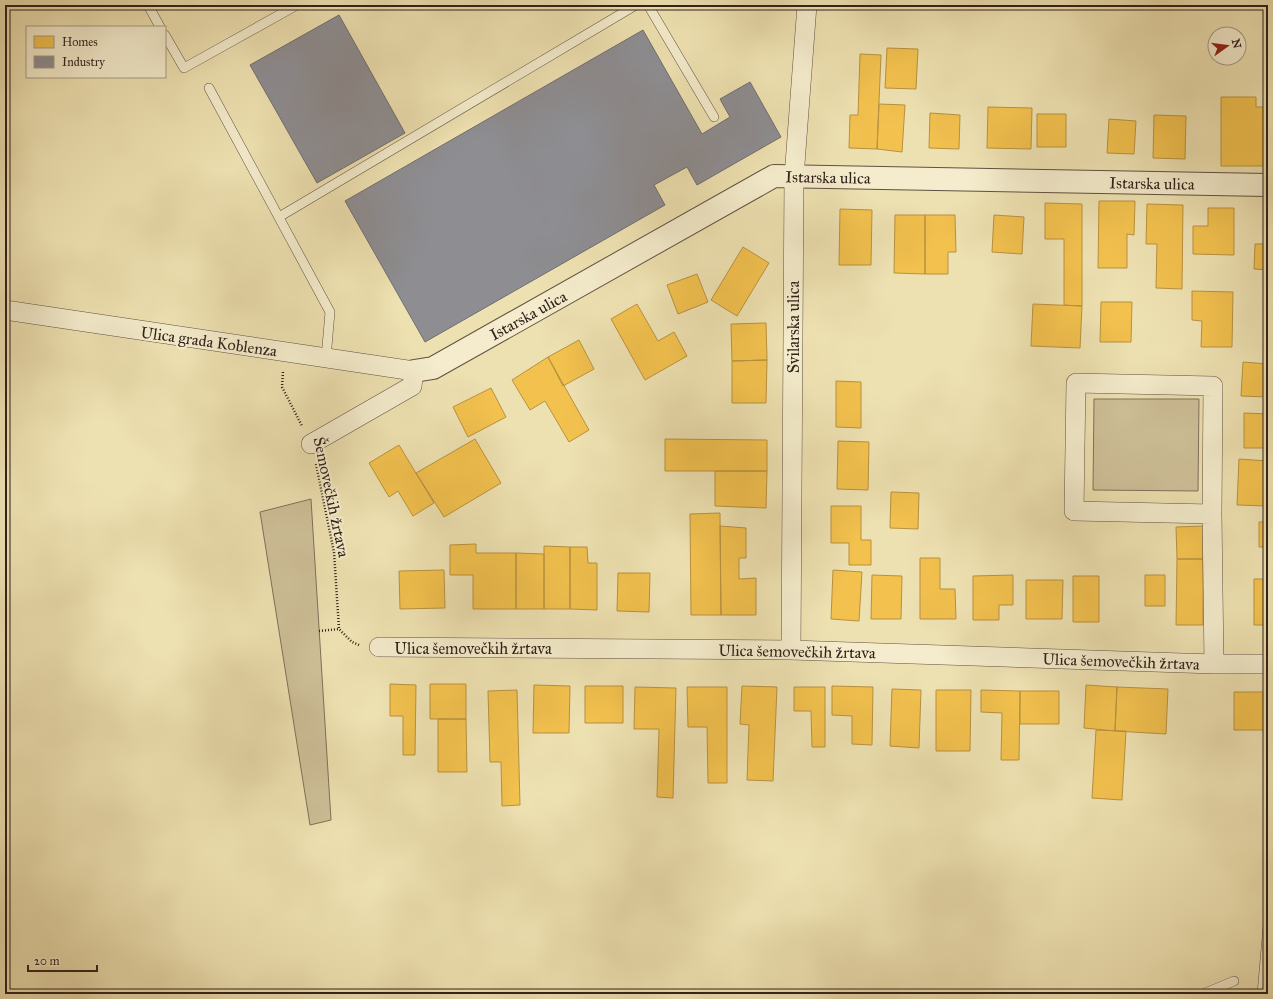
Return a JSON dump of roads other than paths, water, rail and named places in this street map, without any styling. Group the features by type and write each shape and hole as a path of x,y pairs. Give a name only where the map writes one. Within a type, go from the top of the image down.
{"street":[{"name":"Svilarska ulica","path":"791,650 794,177 807,5"},
{"name":"Istarska ulica","path":"414,371 433,368 774,176 1268,185"},
{"name":"Ulica grada Koblenza","path":"5,310 414,371"},
{"path":"312,444 412,386 414,371"},
{"name":"Ulica šemovečkih žrtava","path":"1212,514 1074,511 1076,383 1213,386 1212,514 1214,664"},
{"name":"Ulica šemovečkih žrtava","path":"379,647 791,650 1214,664 1268,664"}],"lane":[{"path":"148,5 159,26"},
{"path":"166,38 184,68 297,5"},
{"path":"279,217 636,5"},
{"path":"648,5 714,117"},
{"path":"209,88 330,312 326,358"},
{"path":"1262,994 1268,926"},
{"path":"1203,994 1234,981"}]}
